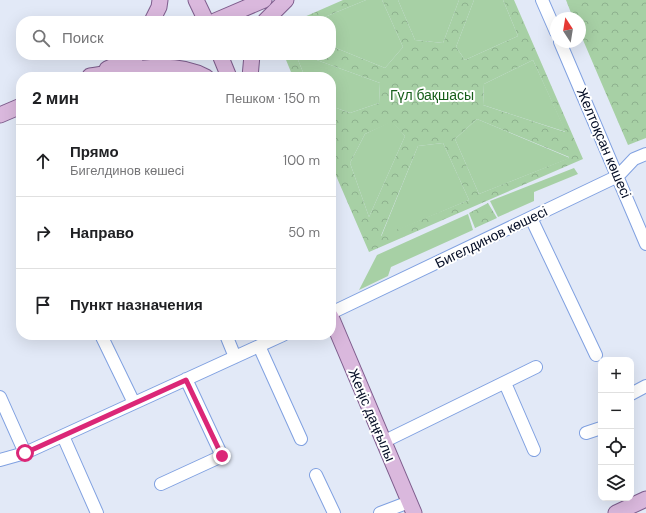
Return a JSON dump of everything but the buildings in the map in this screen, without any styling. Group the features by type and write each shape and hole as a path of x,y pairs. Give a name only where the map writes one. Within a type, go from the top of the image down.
{"main road":[{"path":"154,16 159,7 160,0"},
{"path":"196,0 204,16"},
{"path":"227,16 264,0"},
{"path":"270,16 286,0"},
{"path":"94,72 109,60"},
{"path":"98,72 126,60"},
{"path":"222,60 227,72"},
{"path":"250,72 252,60"},
{"path":"117,72 160,66 193,72"},
{"path":"0,115 16,108"},
{"name":"Жеңіс даңғылы","path":"336,329 412,508"},
{"path":"616,513 640,506"}],"street":[{"path":"542,0 550,18"},
{"name":"Желтоқсан көшесі","path":"563,48 646,244"},
{"name":"Бигелдинов көшесі","path":"336,311 618,176 634,159 646,154"},
{"path":"531,218 596,355"},
{"path":"103,340 134,403"},
{"path":"228,340 235,357"},
{"path":"0,460 25,453 272,340"},
{"path":"259,346 301,439"},
{"path":"383,442 536,367"},
{"path":"161,484 222,456 186,380"},
{"path":"505,383 534,450"},
{"path":"633,393 646,386"},
{"path":"0,397 25,453"},
{"path":"586,433 598,429"},
{"path":"63,436 97,513"},
{"path":"316,475 334,513"},
{"path":"380,513 412,508"}],"green space":[{"path":"343,0 366,0 327,16 306,16"},
{"path":"366,0 382,0 403,47 385,68 336,48 336,16 327,16"},
{"name":"Гүл бақшасы","path":"382,0 398,0 415,40 443,43 459,0 474,0 456,47 465,60 518,36 503,0 514,0 583,159 369,252 336,176 336,108 350,113 379,103 380,83 317,60 336,60 336,48 385,68 403,47","holes":["533,60 565,131 565,132 483,105 484,84","477,119 569,157 569,158 479,194 455,139","392,122 405,136 369,217 350,163 365,134","443,143 469,200 381,236 418,146"]},
{"path":"398,0 459,0 443,43 415,40"},
{"path":"474,0 503,0 518,36 465,60 456,47"},
{"path":"566,0 646,0 646,138 628,145 586,47 586,12 571,12"},
{"path":"286,60 298,60 303,72 291,72"},
{"path":"298,60 317,60 380,83 379,103 350,113 336,108 336,72 303,72"},
{"path":"533,60 566,132 483,105 484,84"},
{"path":"477,119 570,158 479,194 455,139"},
{"path":"392,121 405,136 369,217 350,163 365,134"},
{"path":"443,143 469,200 381,237 418,146"},
{"path":"574,168 578,174 534,192 534,201 498,217 490,201"},
{"path":"488,203 497,218 475,228 469,213"},
{"path":"468,214 473,230 391,267 388,276 359,290 377,255"}],"route":[{"path":"25,453 186,380 222,456"}]}
